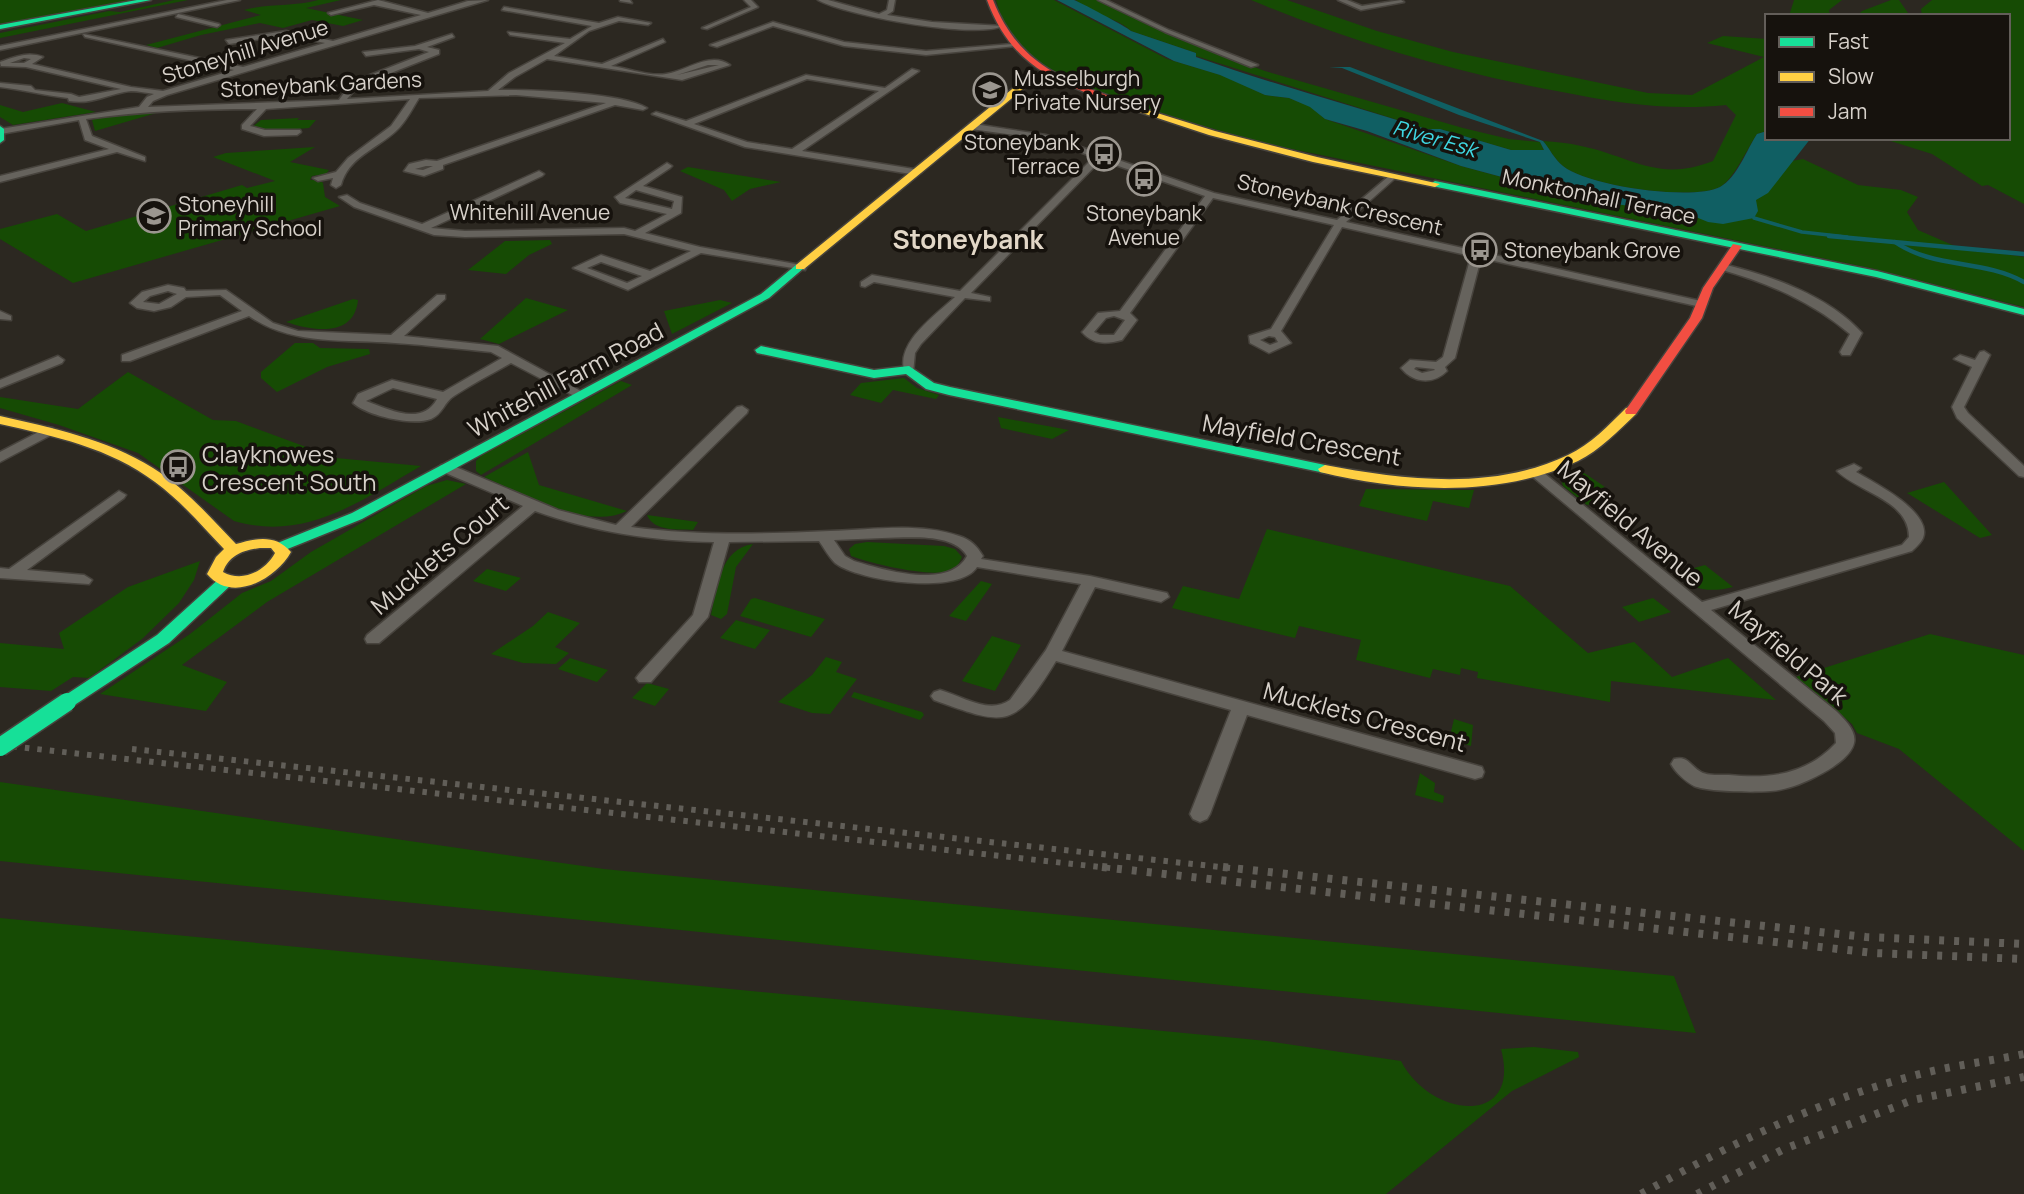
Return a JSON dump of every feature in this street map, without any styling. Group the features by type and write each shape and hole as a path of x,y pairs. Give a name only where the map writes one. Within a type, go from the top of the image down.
{"street":[{"path":"0,27 148,0"},
{"path":"0,48 80,34 237,0"},
{"path":"331,13 384,0"},
{"name":"Stoneyhill Avenue","path":"141,110 150,99 164,93 429,14 485,0"},
{"path":"705,28 755,5 747,0"},
{"path":"821,0 880,16 944,27 1000,26"},
{"path":"880,16 890,10 892,0"},
{"path":"714,45 773,24 835,42 931,54 1012,46 1000,26 990,0"},
{"path":"1101,0 1167,31 1254,65"},
{"path":"1340,0 1361,8 1401,2"},
{"path":"374,3 429,14"},
{"path":"504,9 601,25"},
{"path":"170,15 217,24"},
{"path":"490,93 512,75 601,25 618,19 648,23"},
{"path":"229,42 286,33 334,43"},
{"path":"510,33 569,41"},
{"path":"80,34 243,70"},
{"path":"366,54 385,48 402,51 452,36"},
{"path":"603,66 663,41"},
{"name":"Monktonhall Terrace","path":"1012,46 1026,60 1089,92 1256,146 1931,286 2024,312"},
{"path":"342,101 355,84 436,52 419,47"},
{"path":"547,57 665,77 682,78 726,65 708,62 665,77"},
{"path":"26,65 131,89 164,93"},
{"path":"0,82 41,68"},
{"path":"794,152 915,71"},
{"path":"656,114 745,144 917,172 1031,78 1048,73"},
{"path":"686,124 806,77 886,90"},
{"path":"0,82 26,86 31,88 32,92 71,96 72,99 80,100 100,98 131,89"},
{"name":"Stoneybank Gardens","path":"0,130 141,110 262,107 490,93 615,102 643,108"},
{"path":"318,177 336,180 346,163 396,127 416,96"},
{"path":"69,107 80,100"},
{"path":"438,164 615,102"},
{"path":"262,107 245,127 264,133 292,131"},
{"path":"82,118 88,138 142,159"},
{"name":"Stoneybank Crescent","path":"974,127 1043,138 1211,195 1701,304"},
{"path":"0,130 0,140"},
{"path":"0,179 116,150"},
{"path":"761,350 874,374 909,370 909,353 962,295 1098,158"},
{"name":"Whitehill Avenue","path":"667,166 620,197 623,201 676,213"},
{"name":"Whitehill Farm Road","path":"233,550 260,543 280,547 357,516 729,318 765,296 917,172"},
{"name":"Whitehill Avenue","path":"422,228 536,178"},
{"path":"1274,334 1343,218 1390,179"},
{"name":"Whitehill Avenue","path":"635,187 679,199 676,213"},
{"path":"1123,314 1211,195"},
{"name":"Whitehill Avenue","path":"344,197 422,228 465,234 624,231 700,250 801,268"},
{"name":"Whitehill Avenue","path":"638,233 676,213"},
{"name":"Mayfield Crescent","path":"909,370 930,386 949,391 1371,479 1476,482 1534,472 1574,457 1594,444 1631,412 1696,318 1708,288 1737,246"},
{"name":"Whitehill Avenue","path":"650,275 601,258 578,268 628,287 700,250"},
{"path":"1439,366 1449,358 1477,255"},
{"path":"1723,267 1758,276 1795,291 1838,316 1856,333 1846,352"},
{"path":"865,284 872,278 986,299"},
{"path":"183,294 222,292 269,325 297,334 485,347 512,357 582,395"},
{"path":"394,339 441,297"},
{"path":"127,358 251,312"},
{"path":"445,396 442,405 430,415 418,419 406,419 359,403 362,397 392,384 430,395 445,396 512,357"},
{"path":"1960,359 1982,360 1958,407 1962,415 2024,473"},
{"path":"0,384 58,360"},
{"path":"32,371 46,377"},
{"path":"620,529 742,410"},
{"path":"0,419 100,448 134,463 176,495 233,550 218,562 215,568 219,578 226,581 247,580 269,570 282,558 280,547"},
{"path":"0,458 48,431"},
{"path":"446,467 534,505 590,524 723,537 913,534 946,537 967,542 972,547 973,562 966,571 945,579 925,580 889,575 859,568 840,559 822,536"},
{"path":"1698,608 1907,548 1917,541 1919,533 1916,523 1906,512 1844,471 1854,468"},
{"name":"Mayfield Avenue","path":"1534,472 1698,608"},
{"path":"6,574 119,495"},
{"name":"Mucklets Court","path":"373,639 534,505"},
{"path":"645,678 704,609 723,537"},
{"path":"973,562 1090,581 1161,597"},
{"path":"6,574 85,580"},
{"path":"0,747 163,639 226,581"},
{"path":"940,696 986,711 1007,711 1016,706 1051,654 1090,581"},
{"name":"Mayfield Park","path":"1680,764 1695,786 1783,783 1831,758 1845,743 1839,724 1698,608"},
{"name":"Mucklets Crescent","path":"1051,654 1475,772"},
{"name":"Mucklets Crescent","path":"1200,814 1241,707"}],"green space":[{"path":"0,0 132,0 0,25"},
{"path":"174,0 188,0 0,38 0,33"},
{"path":"318,0 341,0 306,8 363,20 343,26 312,20 283,28 260,23 201,35 157,48 146,45 261,15 244,10"},
{"path":"996,0 1054,0 1167,59 1224,76 1265,95 1289,98 1311,107 1325,119 1461,166 1552,191 1682,209 1780,163 1803,159 1858,185 1901,190 1918,197 1907,212 1918,230 1957,247 2024,257 2024,307 1870,268 1263,143 1169,116 1097,91 1037,60 1010,34"},
{"path":"1076,0 1098,0 1265,71 1463,128 1509,139 1540,142 1544,151 1511,150 1440,129 1426,129 1196,56 1196,53 1131,31"},
{"path":"1251,0 1287,0 1377,31 1453,52 1648,93 1692,95 1764,57 1707,43 1723,36 1765,39 1765,132 1757,134 1725,183 1706,191 1664,192 1594,180 1563,166 1543,141 1599,150 1660,169 1694,167 1713,161 1736,115 1726,105 1684,107 1623,103 1483,76 1365,43"},
{"path":"1794,0 1842,0 1829,10 1830,14 1790,14"},
{"path":"1891,0 1899,0 1908,13 1859,14"},
{"path":"1932,0 2024,0 2024,204 1988,185 1982,186 1932,154 1887,140 2010,140 2010,14 1922,14 1921,9"},
{"path":"62,103 96,112 13,125 0,117 0,105 23,112"},
{"path":"163,111 95,131 92,120 101,117"},
{"path":"299,118 297,120 316,120 309,128 272,131 252,127 261,120"},
{"path":"315,147 290,162 329,170 326,174 312,176 310,180 320,180 325,197 340,206 73,283 0,239 0,229 57,214 86,231 242,185 247,188 275,181 213,157 226,153"},
{"path":"688,167 781,182 750,189 732,201 724,190 680,171"},
{"path":"550,240 552,244 529,255 506,274 468,270 505,241"},
{"path":"526,298 568,310 499,344 480,339"},
{"path":"353,299 358,300 355,312 349,321 341,326 320,329 286,322"},
{"path":"720,300 732,303 672,334 664,311"},
{"path":"295,343 313,343 320,348 369,349 370,354 327,367 277,392 261,378 261,372"},
{"path":"128,372 213,420 236,421 336,458 421,466 355,504 332,514 285,526 260,526 234,521 138,453 59,425 0,408 0,397 78,409"},
{"path":"904,378 917,388 939,395 936,399 893,390 881,403 850,395 861,383"},
{"path":"621,381 632,385 481,475 476,471 476,461 482,455"},
{"path":"998,417 1069,430 1052,439 1001,428"},
{"path":"528,452 539,485 627,511 611,516 574,514 535,501 484,477"},
{"path":"1577,468 1605,487 1585,493 1597,503 1587,505 1563,486 1560,476"},
{"path":"447,480 466,484 267,602 182,665 227,682 206,711 100,694 190,634 242,593 271,581 311,552 426,486"},
{"path":"1944,482 1992,535 1980,538 1907,493"},
{"path":"1366,489 1474,490 1469,508 1433,501 1427,521 1359,506"},
{"path":"647,515 698,522 693,530 667,528 655,524"},
{"path":"1267,529 1510,586 1588,653 1634,642 1672,677 1728,658 1776,700 1611,681 1610,702 1477,678 1478,672 1461,668 1460,675 1433,669 1430,678 1356,660 1361,640 1299,626 1295,638 1172,608 1183,586 1239,599"},
{"path":"867,542 944,546 955,549 962,557 956,568 931,573 902,569 851,556 849,549 855,544"},
{"path":"753,544 736,567 727,614 721,619 711,615 718,582 727,561 742,547"},
{"path":"200,561 194,580 179,603 142,639 89,678 73,677 51,691 0,687 0,643 64,649 59,633 128,587"},
{"path":"1705,565 1733,587 1702,589 1687,584 1673,574"},
{"path":"487,569 521,578 506,591 473,581"},
{"path":"981,581 992,584 966,621 949,616"},
{"path":"1653,598 1671,612 1639,622 1622,607"},
{"path":"751,599 825,619 811,637 740,616"},
{"path":"548,612 580,623 555,647 569,653 556,664 523,663 491,654 533,626"},
{"path":"736,620 770,630 755,649 720,638"},
{"path":"1930,634 2024,655 2024,851 1899,749 1857,733 1852,724 1796,677"},
{"path":"992,636 1021,645 995,691 962,681"},
{"path":"826,657 842,662 836,672 857,679 830,714 812,713 778,702 812,675"},
{"path":"570,658 608,670 597,682 558,669"},
{"path":"647,683 669,689 655,706 632,698"},
{"path":"854,692 922,712 924,715 920,720 851,697"},
{"path":"1454,719 1473,725 1471,746 1449,740"},
{"path":"1420,773 1435,783 1434,792 1444,796 1443,803 1415,795"},
{"path":"0,782 604,869 1674,976 1696,1033 0,861"},
{"path":"0,918 1267,1041 1401,1061 1415,1080 1432,1095 1451,1103 1470,1106 1486,1102 1498,1092 1504,1074 1501,1049 1534,1047 1578,1052 1579,1057 1512,1091 1386,1194 0,1194"}],"water":[{"name":"River Esk","path":"1057,0 1074,0 1131,31 1196,53 1196,57 1282,85 1426,129 1440,129 1511,150 1544,150 1540,142 1459,115 1342,68 1329,67 1350,67 1543,141 1563,166 1594,180 1616,185 1664,192 1706,191 1720,187 1732,177 1757,134 1765,132 1765,140 1809,140 1768,193 1756,200 1758,211 1754,218 1723,224 1708,222 1686,213 1591,201 1461,166 1367,131 1325,119 1310,107 1289,98 1265,95 1220,75 1174,61"}],"waterway":[{"path":"1754,218 1802,232 1847,237"},
{"path":"1829,236 1895,242"},
{"path":"1895,242 2024,254"},
{"path":"1895,242 1926,256 1992,270 2024,282"}],"railway":[{"path":"0,745 1118,869"},
{"path":"132,749 1239,869"},
{"path":"1102,867 1874,953 2024,959"},
{"path":"1223,867 1866,937 2024,944"},
{"path":"1641,1194 1738,1143 1839,1099 1923,1073 2024,1054"},
{"path":"1697,1194 1784,1149 1913,1100 2024,1077"}],"traffic: fast":[{"path":"0,27 148,0"},
{"path":"0,129 0,140"},
{"path":"1435,184 1877,274 2024,312"},
{"path":"280,547 357,516 765,296 800,267"},
{"path":"761,350 874,374 909,370 930,386 949,391 1325,469"},
{"path":"67,702 163,639 226,581"},
{"path":"0,747 67,702"}],"traffic: slow":[{"path":"800,267 1031,78 1048,73"},
{"path":"1115,101 1212,133 1316,160 1435,184"},
{"path":"1325,469 1418,482 1450,483 1513,477 1544,469 1581,454 1631,411"},
{"path":"0,420 76,439 130,460 159,478 182,497 233,550"},
{"path":"260,543 275,544 283,552 278,561 263,574 244,581 224,579 215,574 217,566 226,555 238,548 260,543"}],"traffic: jam":[{"path":"990,0 998,21 1022,54 1055,77 1115,101"},
{"path":"1631,411 1696,318 1708,288 1737,246"}],"place":[{"name":"Musselburgh Private Nursery","path":"990,90"},
{"name":"Stoneybank Terrace","path":"1104,154"},
{"name":"Stoneybank Avenue","path":"1144,179"},
{"name":"Stoneyhill Primary School","path":"154,216"},
{"name":"Stoneybank Grove","path":"1480,250"},
{"name":"Clayknowes Crescent South","path":"178,467"}],"district":[{"name":"Stoneybank","path":"968,239"}]}
